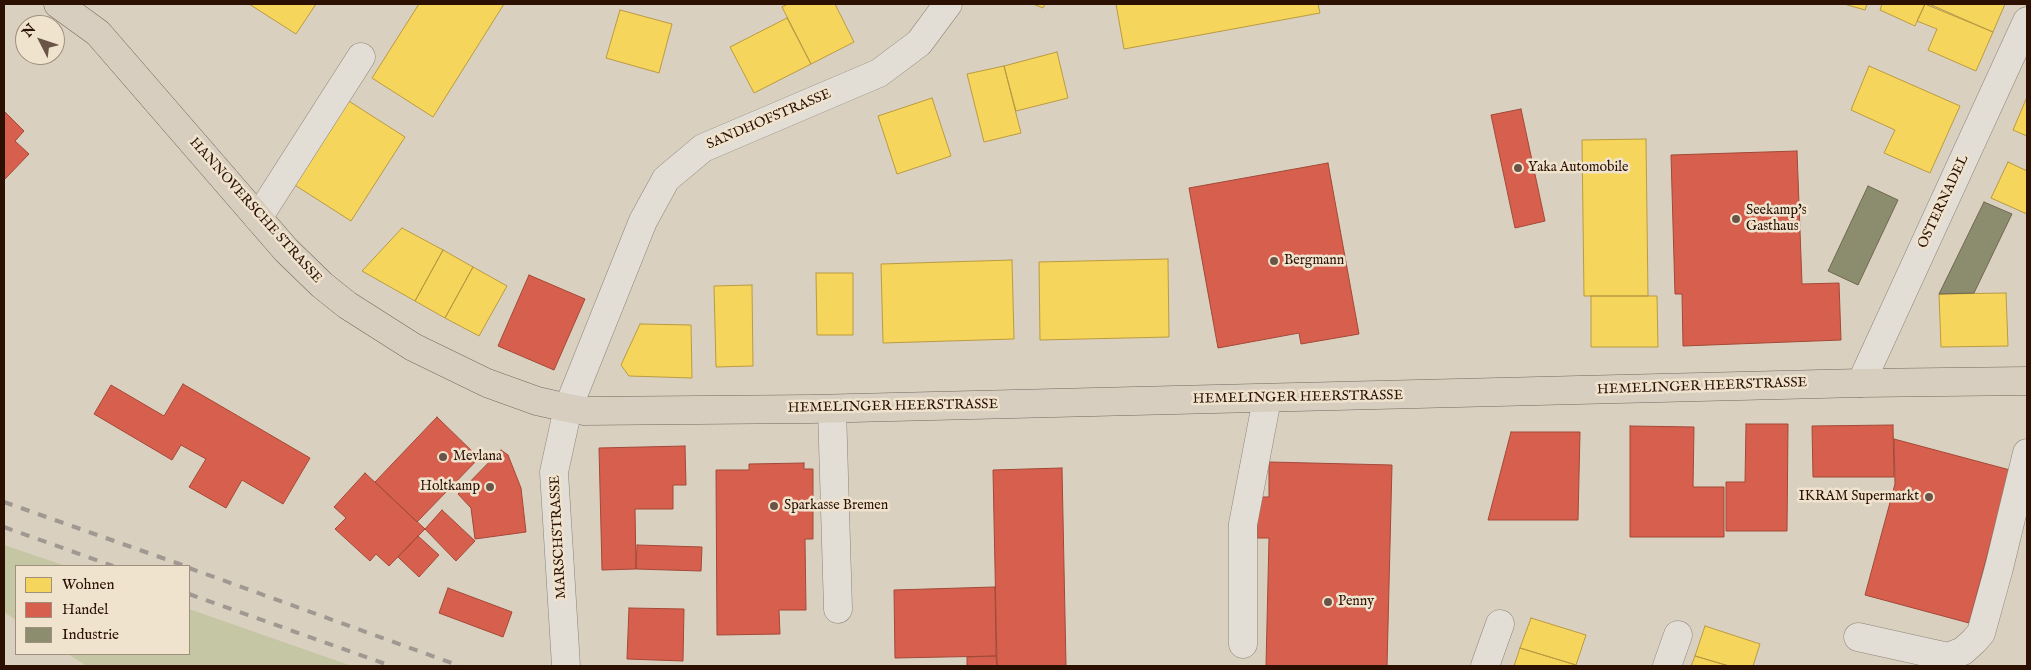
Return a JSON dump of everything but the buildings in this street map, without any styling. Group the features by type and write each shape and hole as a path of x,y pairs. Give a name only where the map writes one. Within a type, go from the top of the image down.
{"main road":[{"name":"HANNOVERSCHE STRASSE","path":"58,4 98,33 258,218 322,285 347,305 413,347 487,383 568,408"},
{"name":"HEMELINGER HEERSTRASSE","path":"568,408 584,411 832,408 1267,399 1861,383 2027,381"}],"street":[{"name":"SANDHOFSTRASSE","path":"568,408 643,221 666,179 703,148 879,73 919,43 948,4"},
{"name":"OSTERNADEL","path":"1861,383 2027,21"},
{"path":"258,218 361,57"},
{"path":"1243,644 1243,524 1267,399"},
{"name":"MARSCHSTRASSE","path":"566,666 554,472 568,408"},
{"path":"832,408 838,609"},
{"path":"1858,637 1948,657 1963,651 1974,641 1980,633 1999,568 2027,453"},
{"path":"1485,666 1500,624"},
{"path":"1667,666 1678,635"}],"green space":[{"path":"4,545 63,565 15,565 15,619 4,612"},
{"path":"190,609 352,666 87,666 70,655 190,655"}],"railway":[{"path":"4,502 182,565"},
{"path":"4,527 110,565"},
{"path":"190,568 460,666"},
{"path":"190,594 391,666"}],"place":[{"name":"Yaka Automobile","path":"1518,168"},
{"name":"Seekamp's Gasthaus","path":"1736,219"},
{"name":"Bergmann","path":"1274,261"},
{"name":"Mevlana","path":"443,457"},
{"name":"Holtkamp","path":"490,487"},
{"name":"IKRAM Supermarkt","path":"1929,497"},
{"name":"Sparkasse Bremen","path":"774,506"},
{"name":"Penny","path":"1328,602"}]}
